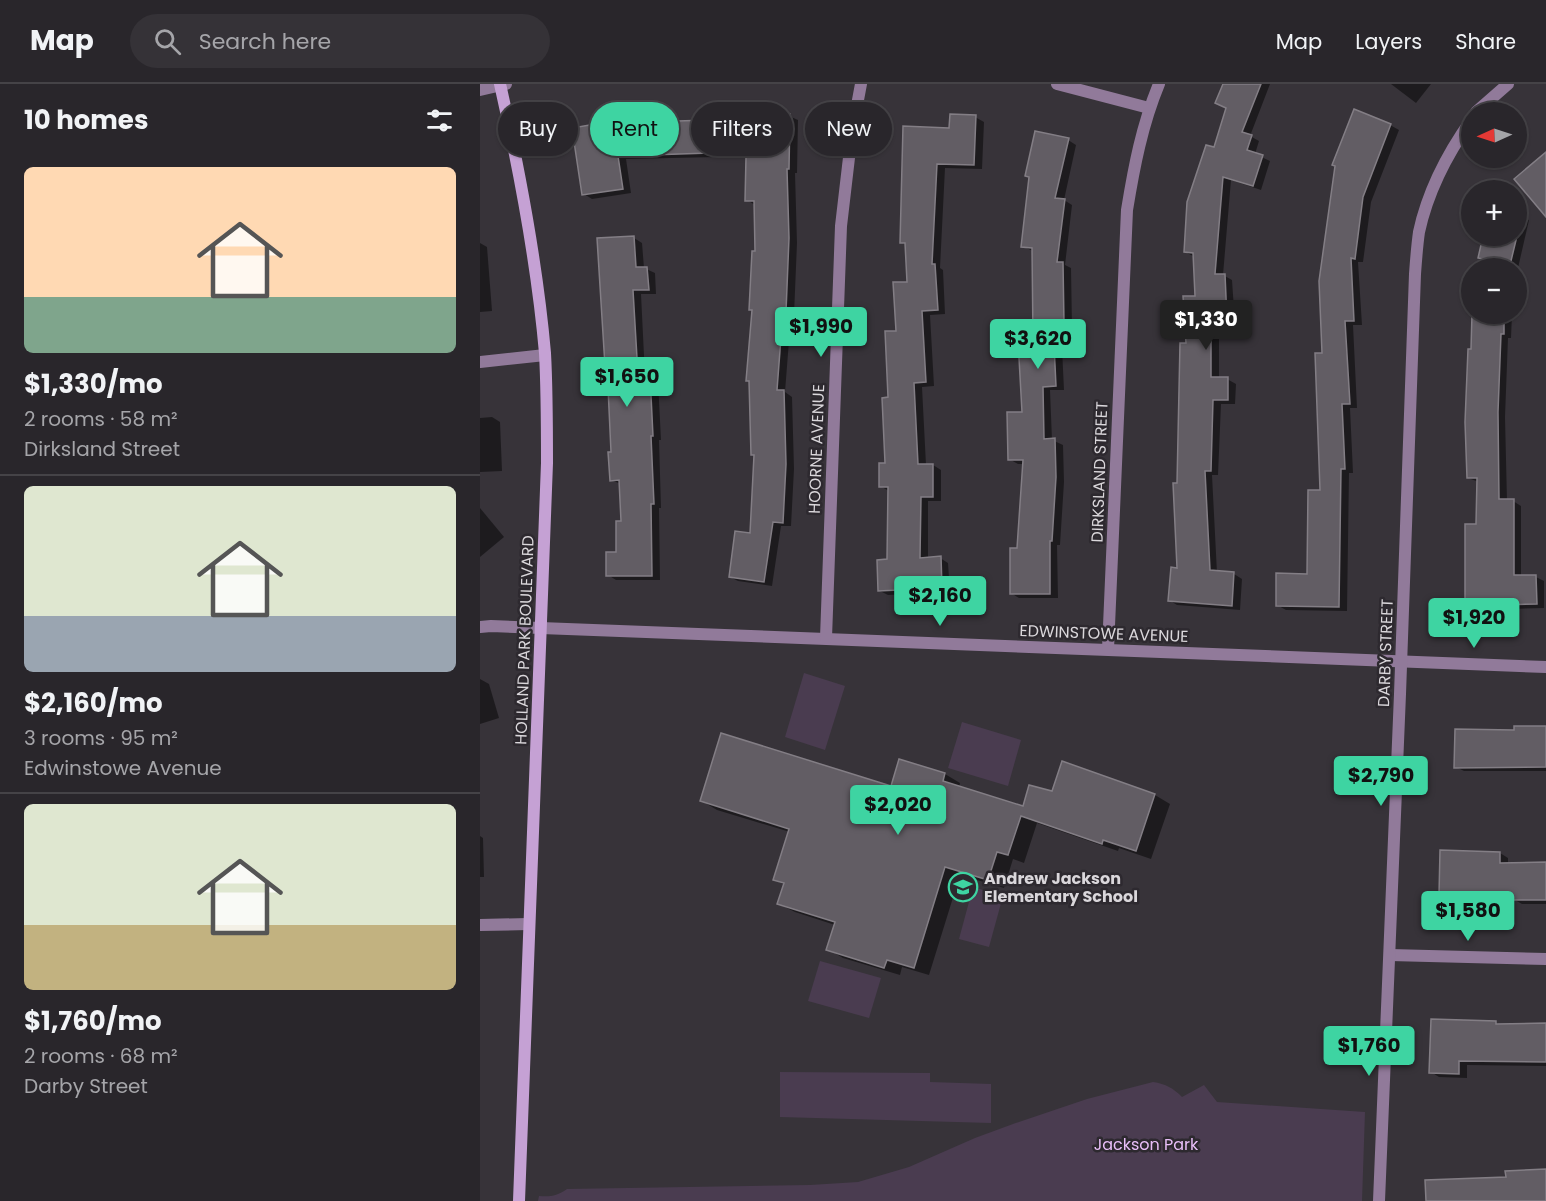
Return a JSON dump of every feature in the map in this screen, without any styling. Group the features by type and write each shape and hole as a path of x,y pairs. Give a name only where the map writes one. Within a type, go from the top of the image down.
{"street":[{"path":"480,90 502,84"},
{"name":"HOLLAND PARK BOULEVARD","path":"502,84 536,268 545,355 547,463 519,1201"},
{"name":"HOORNE AVENUE","path":"826,638 841,226 852,132 861,84"},
{"path":"1057,84 1149,108"},
{"name":"DIRKSLAND STREET","path":"1108,649 1126,222 1134,162 1149,108 1159,84"},
{"path":"1487,102 1508,84"},
{"name":"DARBY STREET","path":"1378,1201 1390,955 1415,274 1419,232 1433,185 1461,134"},
{"path":"480,362 545,355"},
{"name":"EDWINSTOWE AVENUE","path":"480,627 826,638 1546,667"},
{"path":"480,925 528,924"},
{"path":"1390,955 1546,959"}],"green space":[{"path":"804,673 845,686 825,750 785,737"},
{"path":"962,722 1021,740 1008,786 948,768"},
{"path":"973,887 1003,896 989,947 959,939"},
{"path":"820,961 881,978 869,1018 808,1001"},
{"path":"780,1072 930,1073 930,1082 991,1084 991,1123 780,1117"},
{"name":"Jackson Park","path":"1153,1082 1169,1087 1182,1097 1204,1085 1217,1102 1365,1112 1362,1201 538,1201 539,1196 553,1196 567,1189 810,1185 858,1182 909,1167 1013,1124 1087,1099"}],"building":[{"path":"1223,84 1261,84 1242,132 1252,135 1247,150 1263,155 1253,186 1223,177 1215,274 1225,274 1227,320 1211,321 1211,377 1228,377 1228,400 1213,400 1211,471 1205,471 1210,570 1234,572 1232,606 1168,601 1171,567 1177,568 1173,483 1177,483 1180,343 1186,343 1183,296 1195,296 1193,253 1184,252 1187,202 1206,145 1214,147 1226,108 1215,103"},
{"path":"1354,109 1391,124 1363,197 1355,259 1351,258 1354,321 1345,321 1350,404 1342,404 1345,469 1341,469 1339,607 1276,606 1276,573 1307,574 1308,490 1320,490 1315,353 1322,353 1319,281 1335,166 1332,165"},
{"path":"950,114 976,115 974,165 937,164 932,264 935,264 938,310 922,311 926,382 914,383 918,464 933,464 933,497 921,497 920,558 941,556 942,588 878,591 877,560 887,559 888,487 879,487 879,463 885,463 882,398 888,397 885,331 896,331 893,282 907,282 905,243 900,243 903,126 949,128"},
{"path":"679,121 691,121 691,154 679,154"},
{"path":"590,125 590,156 618,156 623,189 582,195 576,156 578,156 578,127"},
{"path":"1035,131 1069,138 1055,198 1065,199 1057,262 1063,262 1064,323 1053,323 1056,386 1043,387 1044,439 1055,438 1056,477 1052,541 1050,541 1050,594 1010,594 1010,548 1017,548 1023,460 1008,460 1007,412 1022,412 1018,340 1033,339 1032,248 1021,247 1029,177 1025,176"},
{"path":"1546,152 1546,217 1527,194 1527,180 1514,179"},
{"path":"746,156 789,156 789,169 787,169 789,238 786,312 783,311 777,390 784,390 786,464 783,523 773,522 764,582 729,577 735,531 750,533 754,455 751,455 749,381 746,381 752,310 749,310 752,251 755,251 754,201 745,201"},
{"path":"634,236 636,267 647,267 649,290 633,290 638,375 650,375 654,504 651,504 652,576 606,576 606,552 616,552 616,521 621,521 619,480 610,481 607,366 605,366 597,238"},
{"path":"1481,246 1515,246 1512,258 1478,258"},
{"path":"1472,324 1504,324 1504,334 1501,334 1498,412 1499,499 1514,499 1514,575 1536,575 1537,604 1465,606 1465,524 1476,524 1477,478 1467,478 1465,422 1468,349 1471,349"},
{"path":"1514,726 1546,726 1546,767 1454,768 1455,729 1514,730"},
{"path":"721,733 891,786 899,759 945,773 943,781 1023,806 1029,785 1052,791 1062,761 1155,794 1136,851 1103,840 1102,844 1021,816 1008,855 997,852 988,880 945,867 914,968 887,960 884,968 826,950 835,922 777,904 784,883 773,880 789,829 700,801"},
{"path":"1440,850 1500,852 1500,863 1546,862 1546,900 1512,900 1512,896 1439,895"},
{"path":"1431,1019 1496,1021 1496,1024 1546,1023 1546,1062 1459,1061 1459,1074 1429,1073"},
{"path":"1546,1169 1546,1201 1426,1201 1425,1180 1506,1177 1505,1171"}],"place":[{"name":"Andrew Jackson Elementary School","path":"963,887"}]}
